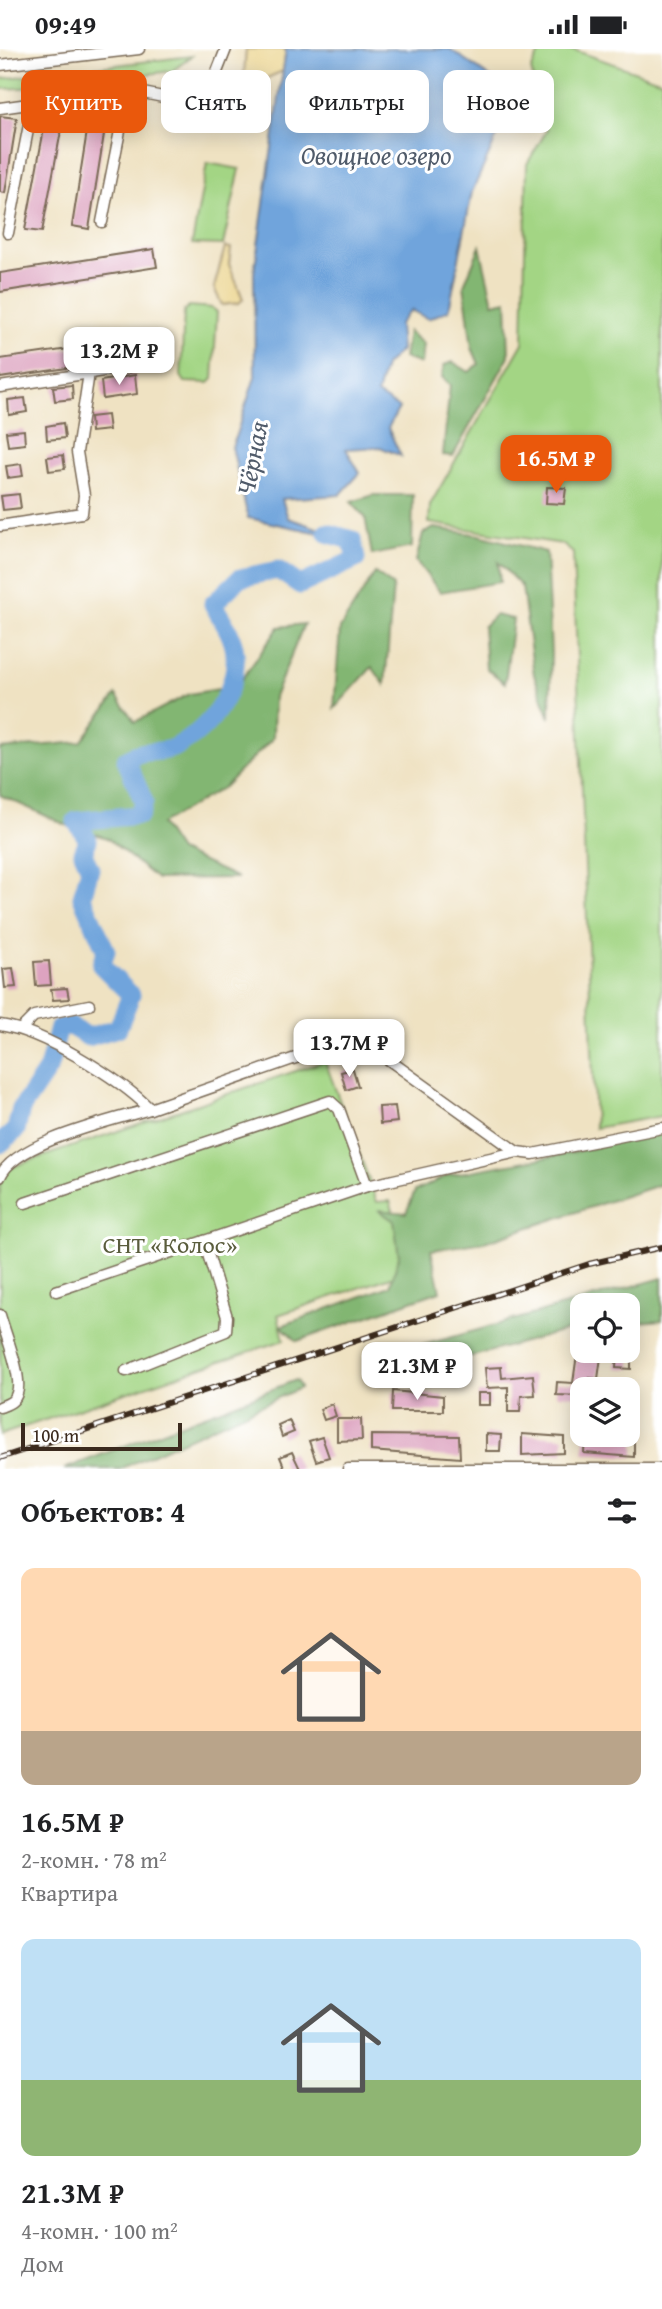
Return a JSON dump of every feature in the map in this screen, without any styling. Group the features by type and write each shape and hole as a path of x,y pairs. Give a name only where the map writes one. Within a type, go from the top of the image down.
{"street":[{"path":"0,65 67,53 139,49"},
{"path":"147,94 193,103 211,87 226,49"},
{"path":"0,108 21,105"},
{"path":"8,233 27,133"},
{"path":"102,222 120,133"},
{"path":"0,400 1,387 148,364"},
{"path":"0,526 82,513 84,495 77,452 89,373"},
{"path":"22,1028 34,1016 89,1005"},
{"path":"0,1025 22,1028 68,1052 137,1096 150,1109"},
{"path":"0,1177 5,1165 18,1156 64,1136 324,1048 343,1044 382,1055 517,1152"},
{"path":"25,1203 330,1101 339,1109 367,1186"},
{"path":"56,1291 367,1186 517,1152 533,1154 662,1128"},
{"path":"126,1371 226,1331 227,1317 204,1241"},
{"path":"0,1315 18,1378 18,1394 10,1403 0,1407"},
{"path":"348,1469 662,1469"}],"green space":[{"path":"541,49 574,50 662,81 662,1116 595,1128 573,553 562,544 429,523 430,505 523,343 527,164 545,133 554,133 554,70 531,70"},
{"path":"192,56 173,70 147,74 147,70 75,70"},
{"path":"21,76 21,88 0,89 0,79"},
{"path":"207,163 240,169 223,245 192,244"},
{"path":"480,246 493,303 507,300 509,356 453,456 443,455 450,385 442,377 444,365 453,362 469,372 479,364 472,348 464,285"},
{"path":"189,306 212,308 217,312 213,379 209,383 185,382 181,376 184,311"},
{"path":"408,331 423,344 421,364 404,358"},
{"path":"374,495 413,495 412,547 372,555 365,517 351,502"},
{"path":"434,528 479,535 546,552 551,653 550,718 534,675 522,587 498,562 500,582 440,592 416,561 423,533"},
{"path":"375,573 393,586 385,685 372,667 334,709 340,628"},
{"path":"495,615 513,619 505,683 486,668 483,627"},
{"path":"304,624 274,697 273,738 224,787 161,824 179,851 238,878 157,879 107,838 66,825 0,795 0,749 81,742 116,695 135,722 189,694 237,686 279,627"},
{"name":"СНТ «Колос»","path":"325,1061 377,1202 390,1201 412,1270 278,1315 284,1340 0,1435 0,1171"},
{"path":"662,1132 662,1184 484,1242 431,1250 440,1291 297,1341 281,1326 390,1286 399,1257 394,1221 378,1210 406,1213 415,1191 449,1175 560,1155"},
{"path":"662,1278 662,1320 640,1322 640,1293 609,1293"},
{"path":"570,1304 570,1330 437,1366 378,1358"},
{"path":"296,1380 300,1388 120,1469 64,1469"}],"sand":[{"path":"246,49 286,49 283,71 271,76 271,70 244,70"},
{"path":"225,247 231,248 229,264 243,299 239,303 222,305 214,288"}],"water":[{"name":"Овощное озеро","path":"286,49 450,49 480,70 443,70 443,133 499,133 472,192 449,310 428,319 411,310 399,324 401,350 385,366 377,394 399,408 388,428 401,456 380,447 346,449 360,473 340,495 282,499 288,518 352,540 248,518 232,447 255,377 254,273"}],"building":[{"path":"0,116 17,118 5,193 0,192"},
{"path":"43,133 61,133 42,232 25,230"},
{"path":"87,133 104,133 89,229 72,226"},
{"path":"154,249 157,267 0,292 0,273"},
{"path":"151,337 154,355 0,378 0,359"},
{"path":"135,375 137,394 103,399 101,381"},
{"path":"72,385 73,399 55,401 53,387"},
{"path":"25,398 27,412 9,415 8,400"},
{"path":"107,415 109,430 91,432 90,417"},
{"path":"63,423 65,438 47,440 46,426"},
{"path":"24,430 25,444 8,446 6,432"},
{"path":"63,455 65,469 49,471 47,457"},
{"path":"21,464 23,476 8,478 6,466"},
{"path":"547,487 566,488 564,504 546,503"},
{"path":"19,494 21,508 3,510 1,496"},
{"path":"49,961 51,985 36,986 34,962"},
{"path":"13,968 16,987 5,988 3,969"},
{"path":"67,988 69,999 53,1000 51,989"},
{"path":"353,1069 358,1086 346,1090 341,1072"},
{"path":"395,1106 397,1122 380,1124 379,1107"},
{"path":"576,1363 600,1363 598,1377 574,1377"},
{"path":"616,1363 631,1363 631,1369 616,1368"},
{"path":"501,1367 502,1378 533,1375 535,1395 521,1396 520,1412 508,1412 508,1387 487,1388 485,1368"},
{"path":"557,1382 570,1383 570,1396 556,1395"},
{"path":"393,1391 443,1396 443,1411 392,1411"},
{"path":"478,1393 490,1393 490,1405 478,1405"},
{"path":"332,1404 336,1416 324,1420 320,1409"},
{"path":"337,1419 361,1419 362,1440 337,1441"},
{"path":"289,1420 294,1432 282,1437 278,1425"},
{"path":"486,1434 501,1435 500,1451 486,1451"},
{"path":"522,1434 564,1437 564,1453 522,1455"},
{"path":"371,1435 459,1436 460,1458 371,1451"},
{"path":"322,1437 329,1457 316,1461 309,1441"},
{"path":"584,1447 634,1447 634,1457 584,1453"},
{"path":"292,1452 300,1469 285,1469 280,1457"}],"waterway":[{"name":"Чёрная","path":"0,1144 16,1130 21,1109 48,1069 59,1028 70,1026 88,1037 118,1028 131,995 101,965 106,951 82,897 90,869 83,853 88,840 76,821 140,815 144,802 126,760 144,752 167,750 187,740 213,717 230,686 235,653 229,633 213,604 240,578 278,570 300,585 356,559 352,540 327,533"}],"railway":[{"path":"0,1458 589,1264 662,1247"}]}
